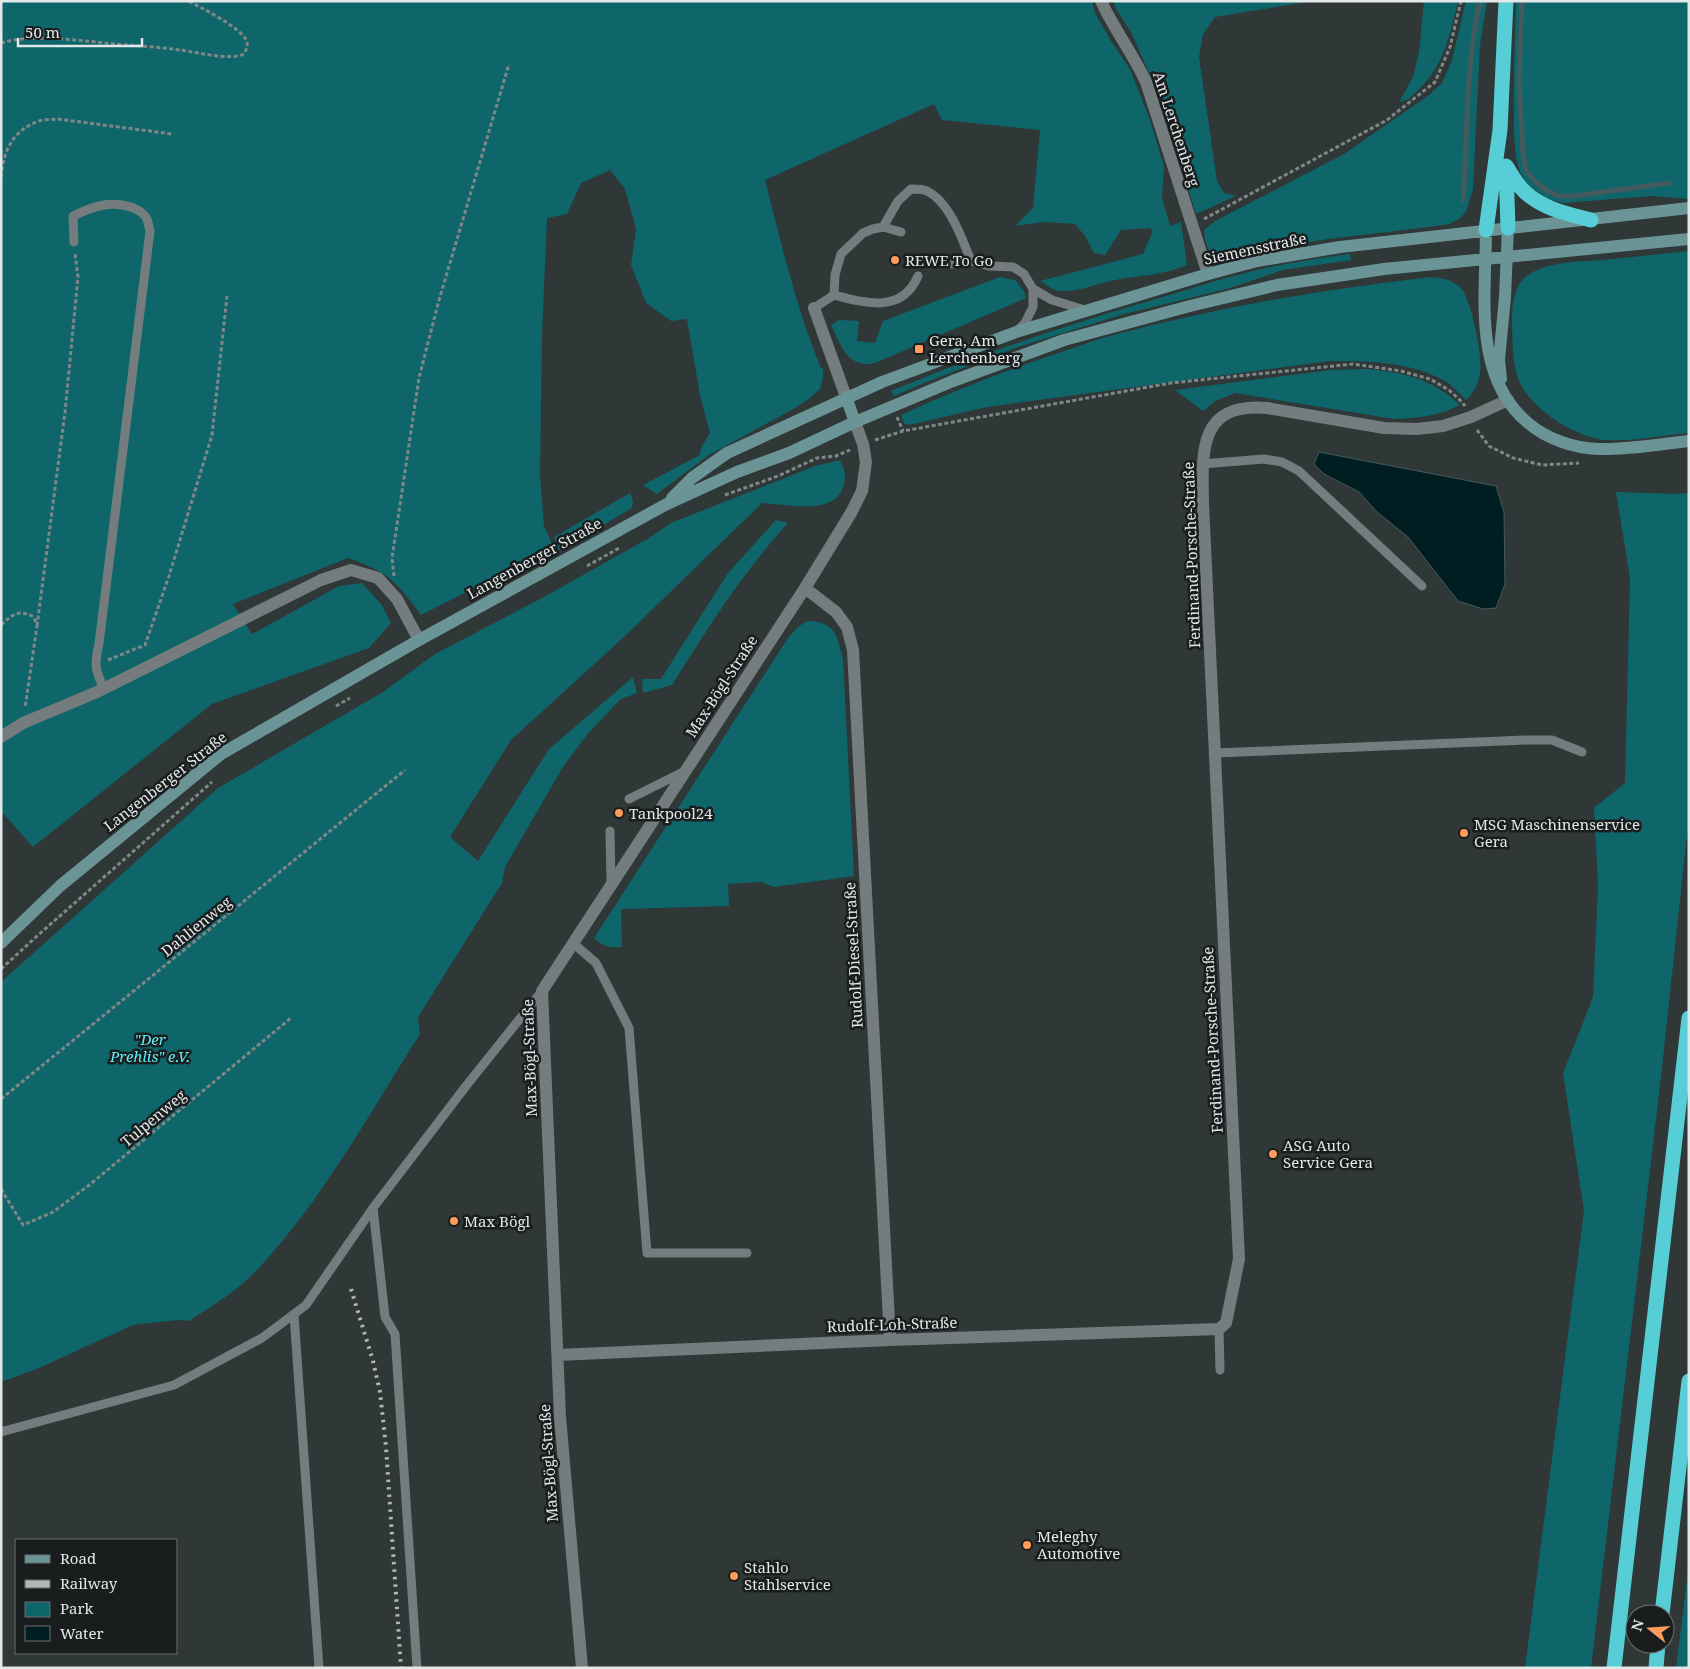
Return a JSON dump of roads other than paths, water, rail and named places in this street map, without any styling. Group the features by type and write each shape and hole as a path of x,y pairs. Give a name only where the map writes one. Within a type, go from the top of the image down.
{"highway":[{"path":"1486,230 1500,130 1506,1"},
{"path":"1500,130 1506,166 1508,228"},
{"path":"1506,166 1524,192 1536,201 1550,208 1591,220"},
{"path":"1614,1668 1689,1018"},
{"path":"1663,1604 1689,1381"},
{"path":"1656,1668 1657,1654"}],"main road":[{"name":"Siemensstraße","path":"846,398 882,382 1016,332 1085,310 1257,261 1340,247 1689,208"},
{"path":"1508,228 1500,360 1501,379 1508,400"},
{"path":"1486,230 1485,301 1490,361 1497,381 1519,415 1548,438 1571,445 1597,449 1689,441"},
{"path":"846,398 855,422 953,381 1064,340 1277,285 1330,276 1486,258 1689,239"},
{"name":"Langenberger Straße","path":"665,505 692,478 727,453 846,398"},
{"name":"Langenberger Straße","path":"1,943 60,886 221,754 419,640 665,505 737,472 789,453 855,422"}],"street":[{"name":"Am Lerchenberg","path":"1101,1 1108,17 1138,65 1146,82 1208,274"},
{"path":"814,308 846,398"},
{"name":"Ferdinand-Porsche-Straße","path":"1222,1326 1239,1259 1202,464 1208,435 1225,414 1236,408 1252,406 1401,429 1417,429 1443,426 1471,417 1508,400"},
{"name":"Max-Bögl-Straße","path":"582,1668 560,1417 542,991 805,588 851,514 862,491 866,462 864,444 855,422"},
{"path":"1,737 23,723 104,688 322,580 351,570 378,578 397,598 419,640"},
{"name":"Rudolf-Diesel-Straße","path":"805,588 836,612 847,627 853,650 890,1340"},
{"name":"Rudolf-Loh-Straße","path":"558,1355 1222,1326"}],"lane":[{"path":"883,228 898,200 911,189 926,190 942,204 954,222 971,261"},
{"path":"74,242 73,216 90,208 105,204 122,204 139,210 146,218 150,231 95,665 95,672 104,688"},
{"path":"834,295 835,275 841,254 862,233 873,228 901,232"},
{"path":"953,264 971,261 990,266 1013,267 1024,274 1032,289 1033,307 1025,323 1016,332"},
{"path":"814,308 834,295 871,303 887,303 901,298 911,288 918,276"},
{"path":"1032,289 1052,300 1085,310"},
{"path":"1202,464 1264,459 1282,462 1299,471 1422,586"},
{"path":"1216,754 1525,740 1552,740 1582,752"},
{"path":"629,799 685,771"},
{"path":"610,830 611,884"},
{"path":"574,944 596,963 629,1028 647,1253 747,1253"},
{"path":"1,1432 174,1385 262,1338 294,1315 306,1305 373,1208 466,1086 542,991"},
{"path":"373,1208 385,1317 395,1334 417,1668"},
{"path":"294,1315 319,1668"},
{"path":"1220,1370 1222,1326"}],"water":[{"path":"1319,452 1496,486 1504,512 1505,584 1496,608 1483,609 1458,601 1408,537 1377,512 1359,492 1324,474 1314,464"}],"waterway":[{"path":"1463,200 1469,75 1480,1"},
{"path":"1522,1 1519,79 1523,154 1526,170 1546,190 1558,196 1574,196 1669,183"}],"railway":[{"path":"351,1289 373,1361 380,1392 386,1447 401,1668"}],"place":[{"name":"REWE To Go","path":"895,260"},
{"name":"Gera, Am Lerchenberg","path":"919,349"},
{"name":"Tankpool24","path":"619,813"},
{"name":"MSG Maschinenservice Gera","path":"1464,833"},
{"name":"ASG Auto Service Gera","path":"1273,1154"},
{"name":"Max Bögl","path":"454,1221"},
{"name":"Meleghy Automotive","path":"1027,1545"},
{"name":"Stahlo Stahlservice","path":"734,1576"}],"park label":[{"name":"\"Der Prehlis\" e.V.","path":"150,1048"}]}
